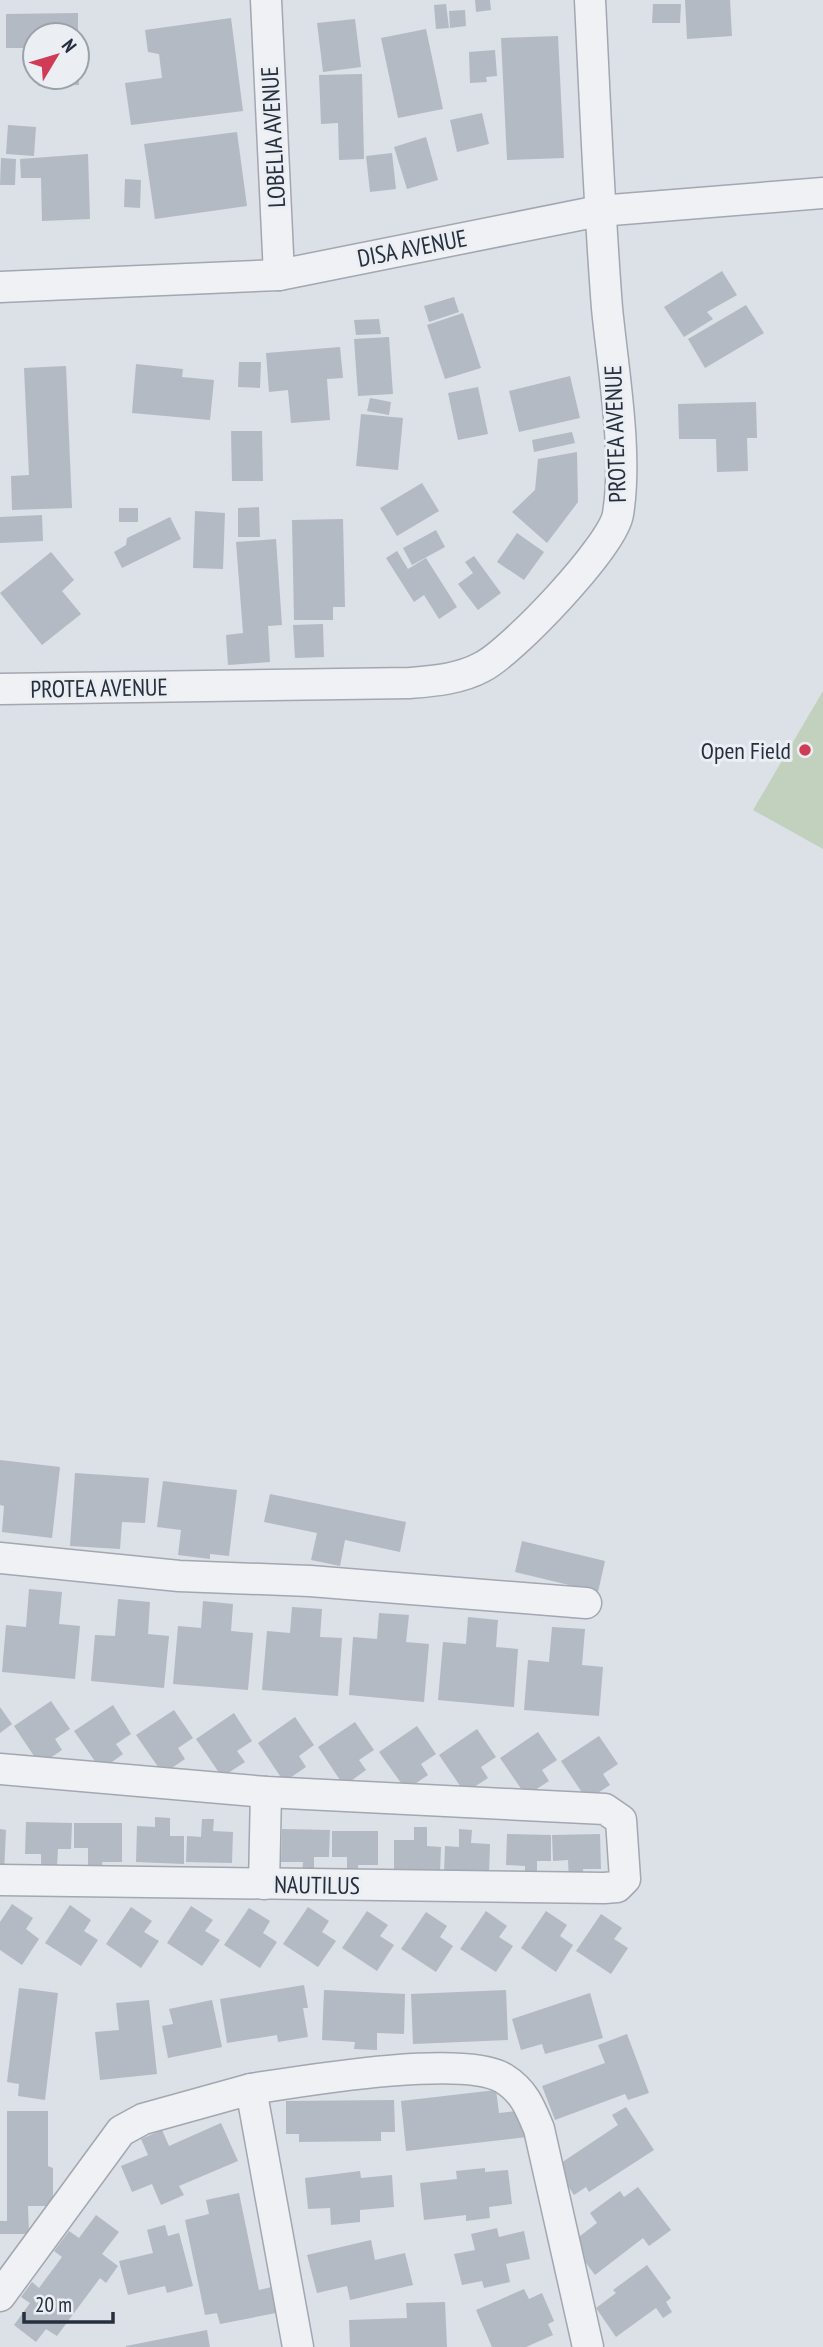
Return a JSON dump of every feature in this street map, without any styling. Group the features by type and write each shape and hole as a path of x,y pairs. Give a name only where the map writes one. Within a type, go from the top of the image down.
{"street":[{"name":"LOBELIA AVENUE","path":"266,0 279,275"},
{"name":"PROTEA AVENUE","path":"0,689 410,683 448,679 483,667 545,613 580,574 618,517 620,459 599,211 590,0"},
{"name":"DISA AVENUE","path":"0,287 279,275 599,211 823,193"},
{"path":"0,1558 179,1576 310,1581 586,1603"},
{"path":"0,1769 266,1792 264,1884"},
{"name":"NAUTILUS","path":"0,1880 604,1888 617,1887 625,1879 621,1820 605,1809 266,1792"},
{"path":"0,2296 121,2131 143,2119 251,2089 423,2069 472,2068 502,2078 526,2096 539,2129 588,2347"},
{"path":"251,2089 298,2347"}],"green space":[{"name":"Open Field","path":"823,691 823,849 753,810"}],"building":[{"path":"475,0 490,0 491,10 476,12"},
{"path":"685,0 730,0 732,36 687,39"},
{"path":"446,4 449,28 436,29 434,5"},
{"path":"653,4 681,4 680,23 652,23"},
{"path":"465,10 466,26 450,28 449,11"},
{"path":"78,13 78,21 21,21 21,48 6,48 6,14"},
{"path":"231,18 243,111 131,125 125,83 162,78 159,54 148,52 145,30"},
{"path":"355,19 361,67 323,72 317,23"},
{"path":"426,29 443,109 398,118 381,38"},
{"path":"558,36 564,158 507,160 501,38"},
{"path":"495,50 497,76 486,77 487,82 470,83 469,52"},
{"path":"362,74 364,159 339,160 338,123 321,124 319,75"},
{"path":"482,113 489,144 457,152 450,120"},
{"path":"8,125 36,127 34,156 6,154"},
{"path":"237,132 247,206 155,219 144,144"},
{"path":"426,137 438,180 407,189 394,147"},
{"path":"392,153 396,189 370,192 366,156"},
{"path":"88,154 90,219 42,221 41,178 21,178 20,159"},
{"path":"1,158 16,159 15,185 0,185"},
{"path":"125,179 141,180 140,208 124,207"},
{"path":"722,271 737,295 707,312 713,319 684,337 664,307"},
{"path":"454,297 459,312 429,322 424,306"},
{"path":"746,305 764,333 705,368 688,339"},
{"path":"463,313 481,368 445,379 427,325"},
{"path":"379,319 381,334 356,335 354,320"},
{"path":"389,337 393,394 358,396 354,339"},
{"path":"340,347 343,378 327,379 330,420 291,423 288,390 269,392 266,353"},
{"path":"239,362 261,362 260,388 238,387"},
{"path":"136,364 183,369 182,377 214,380 210,420 132,413"},
{"path":"66,366 72,508 12,510 11,476 29,475 24,368"},
{"path":"570,376 580,418 519,432 509,391"},
{"path":"478,387 488,434 458,440 448,393"},
{"path":"370,398 391,402 389,415 367,411"},
{"path":"756,402 757,438 747,438 748,471 717,472 716,439 679,439 678,404"},
{"path":"361,414 403,418 398,470 356,466"},
{"path":"231,431 262,431 263,481 232,481"},
{"path":"572,432 575,443 534,452 532,440"},
{"path":"577,452 578,502 547,543 512,512 535,490 538,459"},
{"path":"422,483 439,511 397,536 380,508"},
{"path":"259,507 260,537 238,537 238,508"},
{"path":"119,508 138,508 138,522 119,522"},
{"path":"195,511 225,513 223,569 193,568"},
{"path":"42,515 43,541 0,543 0,517"},
{"path":"170,517 181,539 122,568 114,552 126,545 127,538"},
{"path":"343,519 345,607 333,607 333,620 294,620 292,520"},
{"path":"436,530 445,547 412,565 403,548"},
{"path":"517,533 544,552 524,580 497,562"},
{"path":"276,539 282,625 268,626 270,662 228,665 226,635 243,633 236,542"},
{"path":"397,551 408,569 426,558 457,607 439,619 424,595 414,602 386,558"},
{"path":"51,552 74,580 62,591 81,614 42,645 0,593"},
{"path":"474,556 501,593 478,610 458,584 473,573 465,562"},
{"path":"323,624 324,657 295,658 293,625"},
{"path":"0,1460 60,1467 52,1538 2,1532 4,1506 0,1505"},
{"path":"75,1473 149,1478 145,1523 122,1522 120,1549 70,1546"},
{"path":"163,1481 237,1490 229,1556 210,1554 210,1559 178,1555 181,1530 157,1527"},
{"path":"270,1494 406,1522 400,1552 345,1540 340,1566 311,1560 317,1533 264,1522"},
{"path":"522,1541 605,1561 598,1592 515,1572"},
{"path":"29,1589 62,1592 59,1624 80,1626 75,1679 2,1672 6,1625 26,1627"},
{"path":"118,1599 150,1602 148,1634 169,1636 164,1688 91,1681 95,1635 115,1636"},
{"path":"203,1601 233,1604 231,1631 253,1633 248,1690 173,1684 178,1626 201,1628"},
{"path":"292,1607 322,1609 320,1637 342,1638 338,1696 262,1690 267,1631 290,1633"},
{"path":"379,1613 409,1615 406,1642 429,1644 424,1702 349,1695 353,1637 377,1639"},
{"path":"468,1617 498,1620 496,1647 518,1649 514,1707 438,1700 443,1642 466,1644"},
{"path":"552,1627 585,1629 582,1665 603,1667 599,1716 524,1710 528,1660 549,1662"},
{"path":"51,1701 70,1729 55,1739 62,1750 40,1765 14,1726"},
{"path":"113,1705 131,1734 116,1744 123,1754 101,1770 74,1731"},
{"path":"0,1707 12,1724 0,1733"},
{"path":"174,1710 193,1738 178,1748 185,1759 163,1774 136,1735"},
{"path":"234,1713 252,1741 237,1751 245,1762 222,1777 196,1739"},
{"path":"295,1717 314,1745 299,1756 306,1767 284,1782 258,1743"},
{"path":"355,1722 374,1750 359,1760 366,1770 344,1786 318,1747"},
{"path":"417,1726 436,1754 421,1764 428,1775 406,1790 379,1752"},
{"path":"477,1729 496,1757 481,1767 488,1778 465,1793 439,1755"},
{"path":"538,1732 557,1760 542,1770 549,1781 526,1796 500,1758"},
{"path":"599,1736 618,1764 603,1774 610,1785 587,1800 561,1761"},
{"path":"155,1817 170,1818 170,1836 184,1836 184,1864 136,1862 137,1826 155,1827"},
{"path":"202,1819 214,1819 213,1831 233,1832 232,1863 186,1862 187,1836 201,1837"},
{"path":"26,1822 72,1823 71,1849 58,1849 57,1866 41,1865 41,1854 25,1854"},
{"path":"74,1823 122,1823 122,1862 102,1862 103,1870 88,1869 88,1848 74,1848"},
{"path":"414,1827 427,1827 427,1846 441,1847 440,1873 394,1873 394,1840 414,1840"},
{"path":"0,1829 6,1830 4,1873 0,1873"},
{"path":"282,1829 330,1830 329,1857 314,1857 314,1878 302,1877 303,1862 281,1862"},
{"path":"459,1829 472,1830 471,1843 490,1844 489,1875 444,1873 445,1846 459,1847"},
{"path":"332,1831 378,1831 378,1865 358,1865 359,1876 347,1876 347,1857 332,1857"},
{"path":"507,1834 551,1835 551,1861 537,1861 537,1881 525,1881 525,1866 506,1865"},
{"path":"600,1834 601,1869 583,1869 584,1881 569,1882 568,1860 553,1861 552,1835"},
{"path":"12,1904 33,1918 26,1929 39,1939 22,1965 0,1950 0,1922"},
{"path":"70,1905 91,1920 84,1931 98,1940 81,1966 45,1943"},
{"path":"191,1906 213,1920 205,1931 220,1940 202,1966 167,1943"},
{"path":"131,1907 152,1921 144,1932 159,1941 141,1968 106,1944"},
{"path":"308,1907 329,1921 322,1932 336,1941 318,1967 283,1944"},
{"path":"249,1908 270,1921 263,1933 277,1942 260,1968 224,1945"},
{"path":"367,1911 388,1925 380,1936 394,1945 377,1971 342,1948"},
{"path":"486,1911 507,1926 499,1937 513,1946 496,1972 460,1949"},
{"path":"546,1911 567,1925 560,1936 573,1945 556,1972 521,1948"},
{"path":"426,1912 447,1926 440,1937 453,1946 436,1972 401,1949"},
{"path":"601,1914 622,1928 614,1939 628,1948 611,1974 576,1951"},
{"path":"304,1985 308,2008 303,2008 308,2037 278,2042 277,2035 227,2043 220,1999"},
{"path":"19,1988 58,1993 45,2100 18,2096 19,2084 7,2082"},
{"path":"324,1990 405,1994 404,2034 377,2033 377,2050 354,2049 355,2042 322,2040"},
{"path":"506,1990 508,2040 413,2044 411,1994"},
{"path":"590,1993 603,2038 545,2054 542,2044 521,2050 512,2019"},
{"path":"149,2000 157,2074 100,2080 95,2032 119,2030 116,2003"},
{"path":"212,2000 222,2047 168,2058 162,2026 173,2024 169,2009"},
{"path":"627,2034 649,2093 628,2100 625,2094 555,2120 542,2086 605,2063 598,2045"},
{"path":"496,2090 499,2113 524,2110 527,2137 406,2151 401,2101"},
{"path":"394,2100 395,2132 381,2132 381,2141 299,2142 299,2134 286,2134 286,2101"},
{"path":"626,2107 654,2150 589,2192 586,2187 574,2195 555,2167 618,2125 612,2115"},
{"path":"7,2111 48,2111 48,2166 53,2168 53,2206 28,2206 29,2234 0,2234 0,2221 7,2221"},
{"path":"221,2123 238,2161 179,2186 184,2195 161,2205 152,2184 132,2192 121,2166 148,2155 141,2139 162,2130 169,2146"},
{"path":"485,2168 485,2172 508,2170 512,2204 489,2207 490,2218 466,2221 466,2215 424,2220 420,2183 457,2179 456,2171"},
{"path":"360,2171 361,2178 392,2175 394,2207 360,2210 360,2222 331,2225 330,2208 308,2209 305,2178"},
{"path":"638,2187 671,2230 649,2246 643,2238 595,2275 571,2243 597,2223 590,2213 620,2191 624,2197"},
{"path":"239,2193 259,2290 276,2286 281,2312 220,2324 217,2313 205,2315 185,2220 209,2214 206,2200"},
{"path":"96,2215 119,2232 102,2254 118,2266 106,2283 100,2278 57,2336 46,2329 36,2342 14,2325 30,2303 21,2297 32,2282 39,2288 62,2257 54,2251 69,2231 79,2238"},
{"path":"165,2225 168,2236 179,2233 193,2286 167,2293 165,2286 128,2295 119,2261 153,2253 147,2230"},
{"path":"497,2228 499,2237 524,2231 530,2259 506,2264 510,2282 484,2288 482,2281 462,2285 454,2254 475,2250 471,2234"},
{"path":"371,2240 375,2260 405,2253 413,2285 350,2300 347,2286 317,2293 307,2255"},
{"path":"647,2265 671,2298 666,2302 672,2312 663,2318 656,2308 616,2337 596,2308 616,2293 613,2290"},
{"path":"524,2289 529,2299 542,2293 554,2321 548,2324 553,2335 526,2347 492,2347 476,2310"},
{"path":"445,2302 447,2347 350,2347 349,2320 407,2318 406,2303"},
{"path":"207,2330 210,2347 126,2347 126,2346"}],"place":[{"name":"Open Field","path":"805,750"}]}
